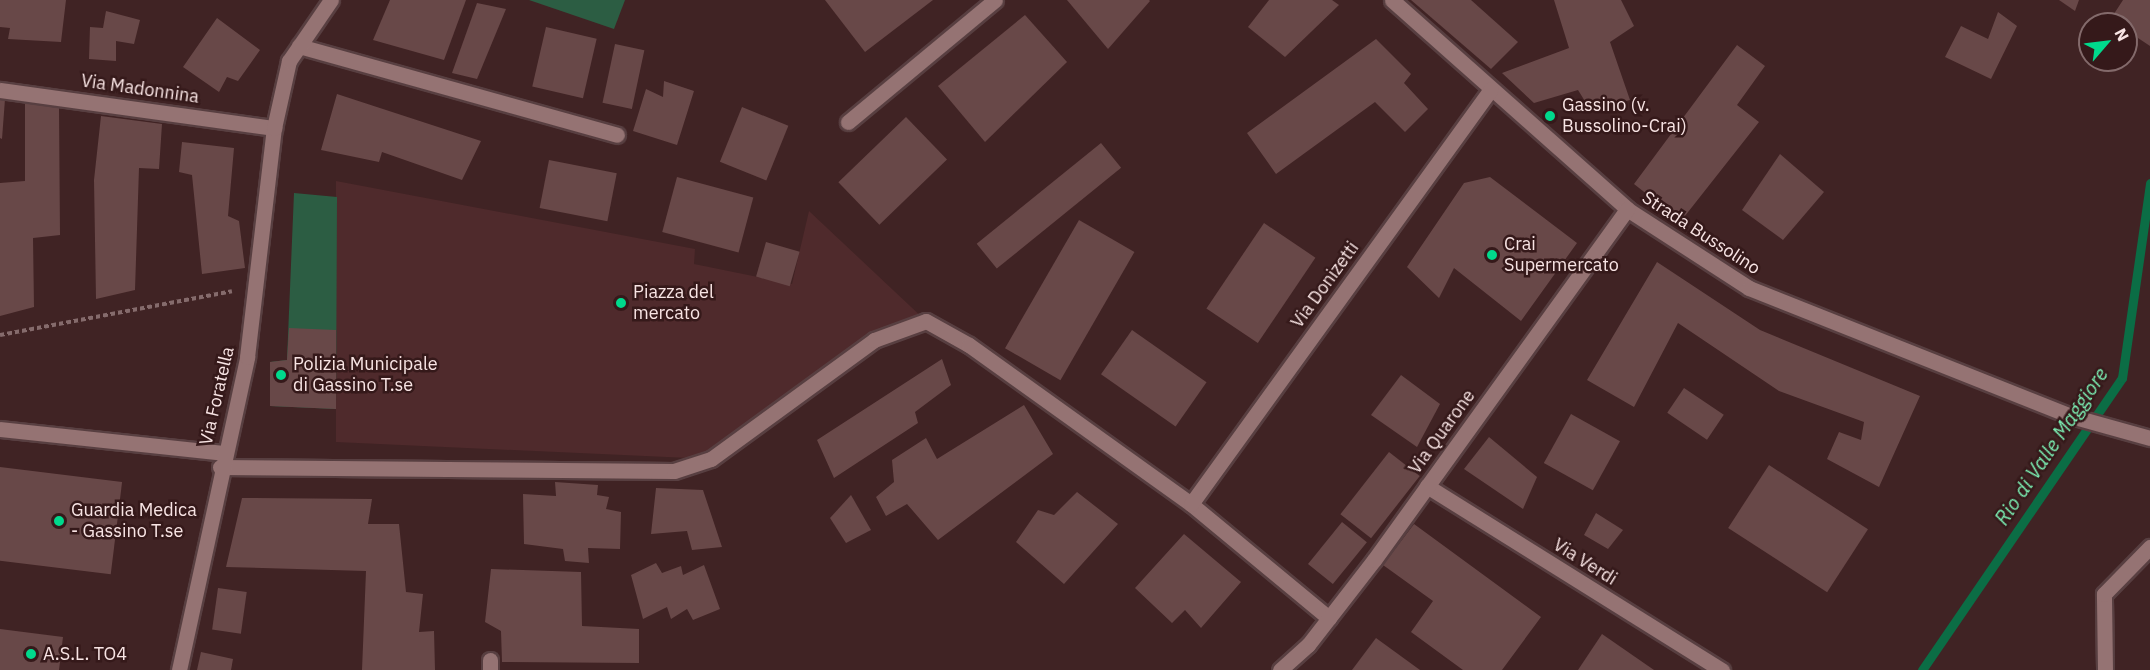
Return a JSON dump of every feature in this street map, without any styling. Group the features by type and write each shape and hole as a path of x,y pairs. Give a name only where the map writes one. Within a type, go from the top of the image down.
{"street":[{"name":"Via Foratella","path":"179,670 259,284 274,128 289,62 332,0"},
{"path":"848,122 995,0"},
{"name":"Strada Bussolino","path":"1392,0 1626,209 1749,288 2071,416 2146,437"},
{"path":"299,46 617,135"},
{"name":"Via Donizetti","path":"1191,504 1491,88"},
{"name":"Via Madonnina","path":"0,90 274,128"},
{"name":"Via Quarone","path":"1280,670 1329,618 1428,486 1626,209"},
{"path":"0,429 222,460 674,471 711,459 874,340 926,321 969,345 1191,504 1329,618"},
{"name":"Via Verdi","path":"1428,486 1722,670"},
{"path":"2105,670 2104,594 2150,547"}],"path":[{"path":"0,335 259,284"}],"shaded area":[{"name":"Piazza del mercato","path":"336,181 695,249 694,264 792,284 809,211 926,321 874,340 711,459 336,442"}],"green space":[{"path":"529,0 625,0 614,29"},
{"path":"294,193 337,197 336,409 270,406 270,362 287,360"}],"building":[{"path":"0,0 66,0 61,42 8,39 10,28 0,27"},
{"path":"390,0 466,0 444,60 373,40"},
{"path":"825,0 933,0 865,52"},
{"path":"1067,0 1149,0 1150,1 1108,49"},
{"path":"1269,0 1332,0 1339,5 1285,57 1248,27"},
{"path":"1411,0 1471,0 1518,42 1491,69"},
{"path":"1554,0 1621,0 1634,26 1610,42 1630,100 1591,111 1578,90 1534,103 1502,73 1569,48"},
{"path":"2059,0 2079,0 2075,11"},
{"path":"2123,0 2150,0 2150,46 2138,38 2138,12 2115,12"},
{"path":"477,3 506,9 477,79 452,73"},
{"path":"106,11 140,20 134,44 116,41 116,61 89,59 90,27 103,28"},
{"path":"1998,12 2017,26 1991,79 1945,57 1961,26 1988,39"},
{"path":"1025,15 1067,62 985,142 938,86"},
{"path":"217,18 260,50 238,81 227,77 219,92 183,67"},
{"path":"546,27 597,39 583,98 532,86"},
{"path":"1376,39 1411,74 1404,83 1428,109 1405,132 1375,102 1276,174 1247,133"},
{"path":"615,44 644,50 632,109 603,103"},
{"path":"1737,45 1765,66 1737,105 1759,122 1681,221 1634,184"},
{"path":"664,81 694,91 677,145 633,131 646,89 663,97"},
{"path":"337,94 481,141 462,180 382,152 379,162 321,150"},
{"path":"0,98 5,99 2,139 0,138"},
{"path":"25,102 59,108 60,235 33,238 34,307 0,316 0,183 25,181"},
{"path":"742,107 788,126 766,180 720,162"},
{"path":"101,116 162,124 159,169 139,168 135,290 96,299 94,180"},
{"path":"906,117 947,159 879,225 838,182"},
{"path":"182,142 234,148 228,216 239,221 245,268 202,274 192,175 179,172"},
{"path":"1101,143 1121,168 997,269 977,244"},
{"path":"1780,154 1824,192 1783,240 1742,210"},
{"path":"549,160 617,173 607,221 540,208"},
{"path":"677,177 753,197 739,253 662,232"},
{"name":"Crai Supermercato","path":"1490,177 1577,243 1521,321 1454,268 1439,298 1407,267 1464,183"},
{"path":"1079,220 1134,252 1060,380 1005,348"},
{"path":"1264,223 1315,258 1258,343 1206,308"},
{"path":"766,242 800,252 790,286 756,277"},
{"path":"1657,262 1760,330 1920,396 1879,487 1827,459 1839,432 1861,440 1864,422 1779,391 1678,323 1634,407 1587,380"},
{"path":"289,328 336,330 336,409 270,406 270,362 287,360"},
{"path":"1132,330 1207,382 1176,426 1101,374"},
{"path":"942,359 951,385 915,412 918,423 834,478 817,440"},
{"path":"1401,375 1440,404 1417,447 1371,415"},
{"path":"1684,388 1724,415 1707,440 1667,413"},
{"path":"1024,405 1053,454 938,540 907,504 886,516 876,497 894,482 892,460 926,438 937,459"},
{"path":"1571,414 1620,441 1593,490 1544,463"},
{"path":"1489,437 1537,477 1523,509 1464,469"},
{"path":"1389,452 1420,476 1371,538 1340,514"},
{"path":"1769,465 1868,529 1827,592 1728,528"},
{"name":"Guardia Medica - Gassino T.se","path":"0,467 122,482 111,574 0,561"},
{"path":"555,482 598,485 597,495 609,497 606,509 621,512 620,549 588,548 589,563 565,561 563,549 524,544 523,494 556,496"},
{"path":"656,488 703,490 722,547 692,550 687,531 651,534"},
{"path":"1077,492 1118,524 1064,584 1016,542 1038,510 1054,515"},
{"path":"851,495 871,530 846,543 830,518"},
{"path":"242,498 372,499 368,524 399,524 406,592 423,594 419,632 434,631 435,670 362,670 366,571 226,567"},
{"path":"1596,513 1623,530 1608,549 1584,535"},
{"path":"1342,522 1367,542 1333,584 1308,564"},
{"path":"1414,524 1541,617 1502,670 1463,670 1411,632 1433,601 1383,565"},
{"path":"1184,534 1241,582 1201,628 1185,610 1172,623 1135,588"},
{"path":"656,563 662,573 681,566 683,575 704,565 720,609 693,620 687,609 671,619 667,607 643,619 631,575"},
{"path":"491,569 581,572 582,626 639,629 639,663 502,662 501,631 485,622"},
{"path":"218,588 247,592 241,634 212,630"},
{"name":"A.S.L. TO4","path":"0,629 63,637 59,670 0,670"},
{"path":"1602,634 1654,670 1578,670"},
{"path":"1376,638 1420,670 1352,670"},
{"path":"201,652 233,659 231,670 197,670"}],"waterway":[{"name":"Rio di Valle Maggiore","path":"1922,670 2122,378 2150,183"}],"place":[{"name":"Gassino (v. Bussolino-Crai)","path":"1550,116"},
{"name":"Crai Supermercato","path":"1492,255"},
{"name":"Piazza del mercato","path":"621,303"},
{"name":"Polizia Municipale di Gassino T.se","path":"281,375"},
{"name":"Guardia Medica - Gassino T.se","path":"59,521"},
{"name":"A.S.L. TO4","path":"31,654"}]}
